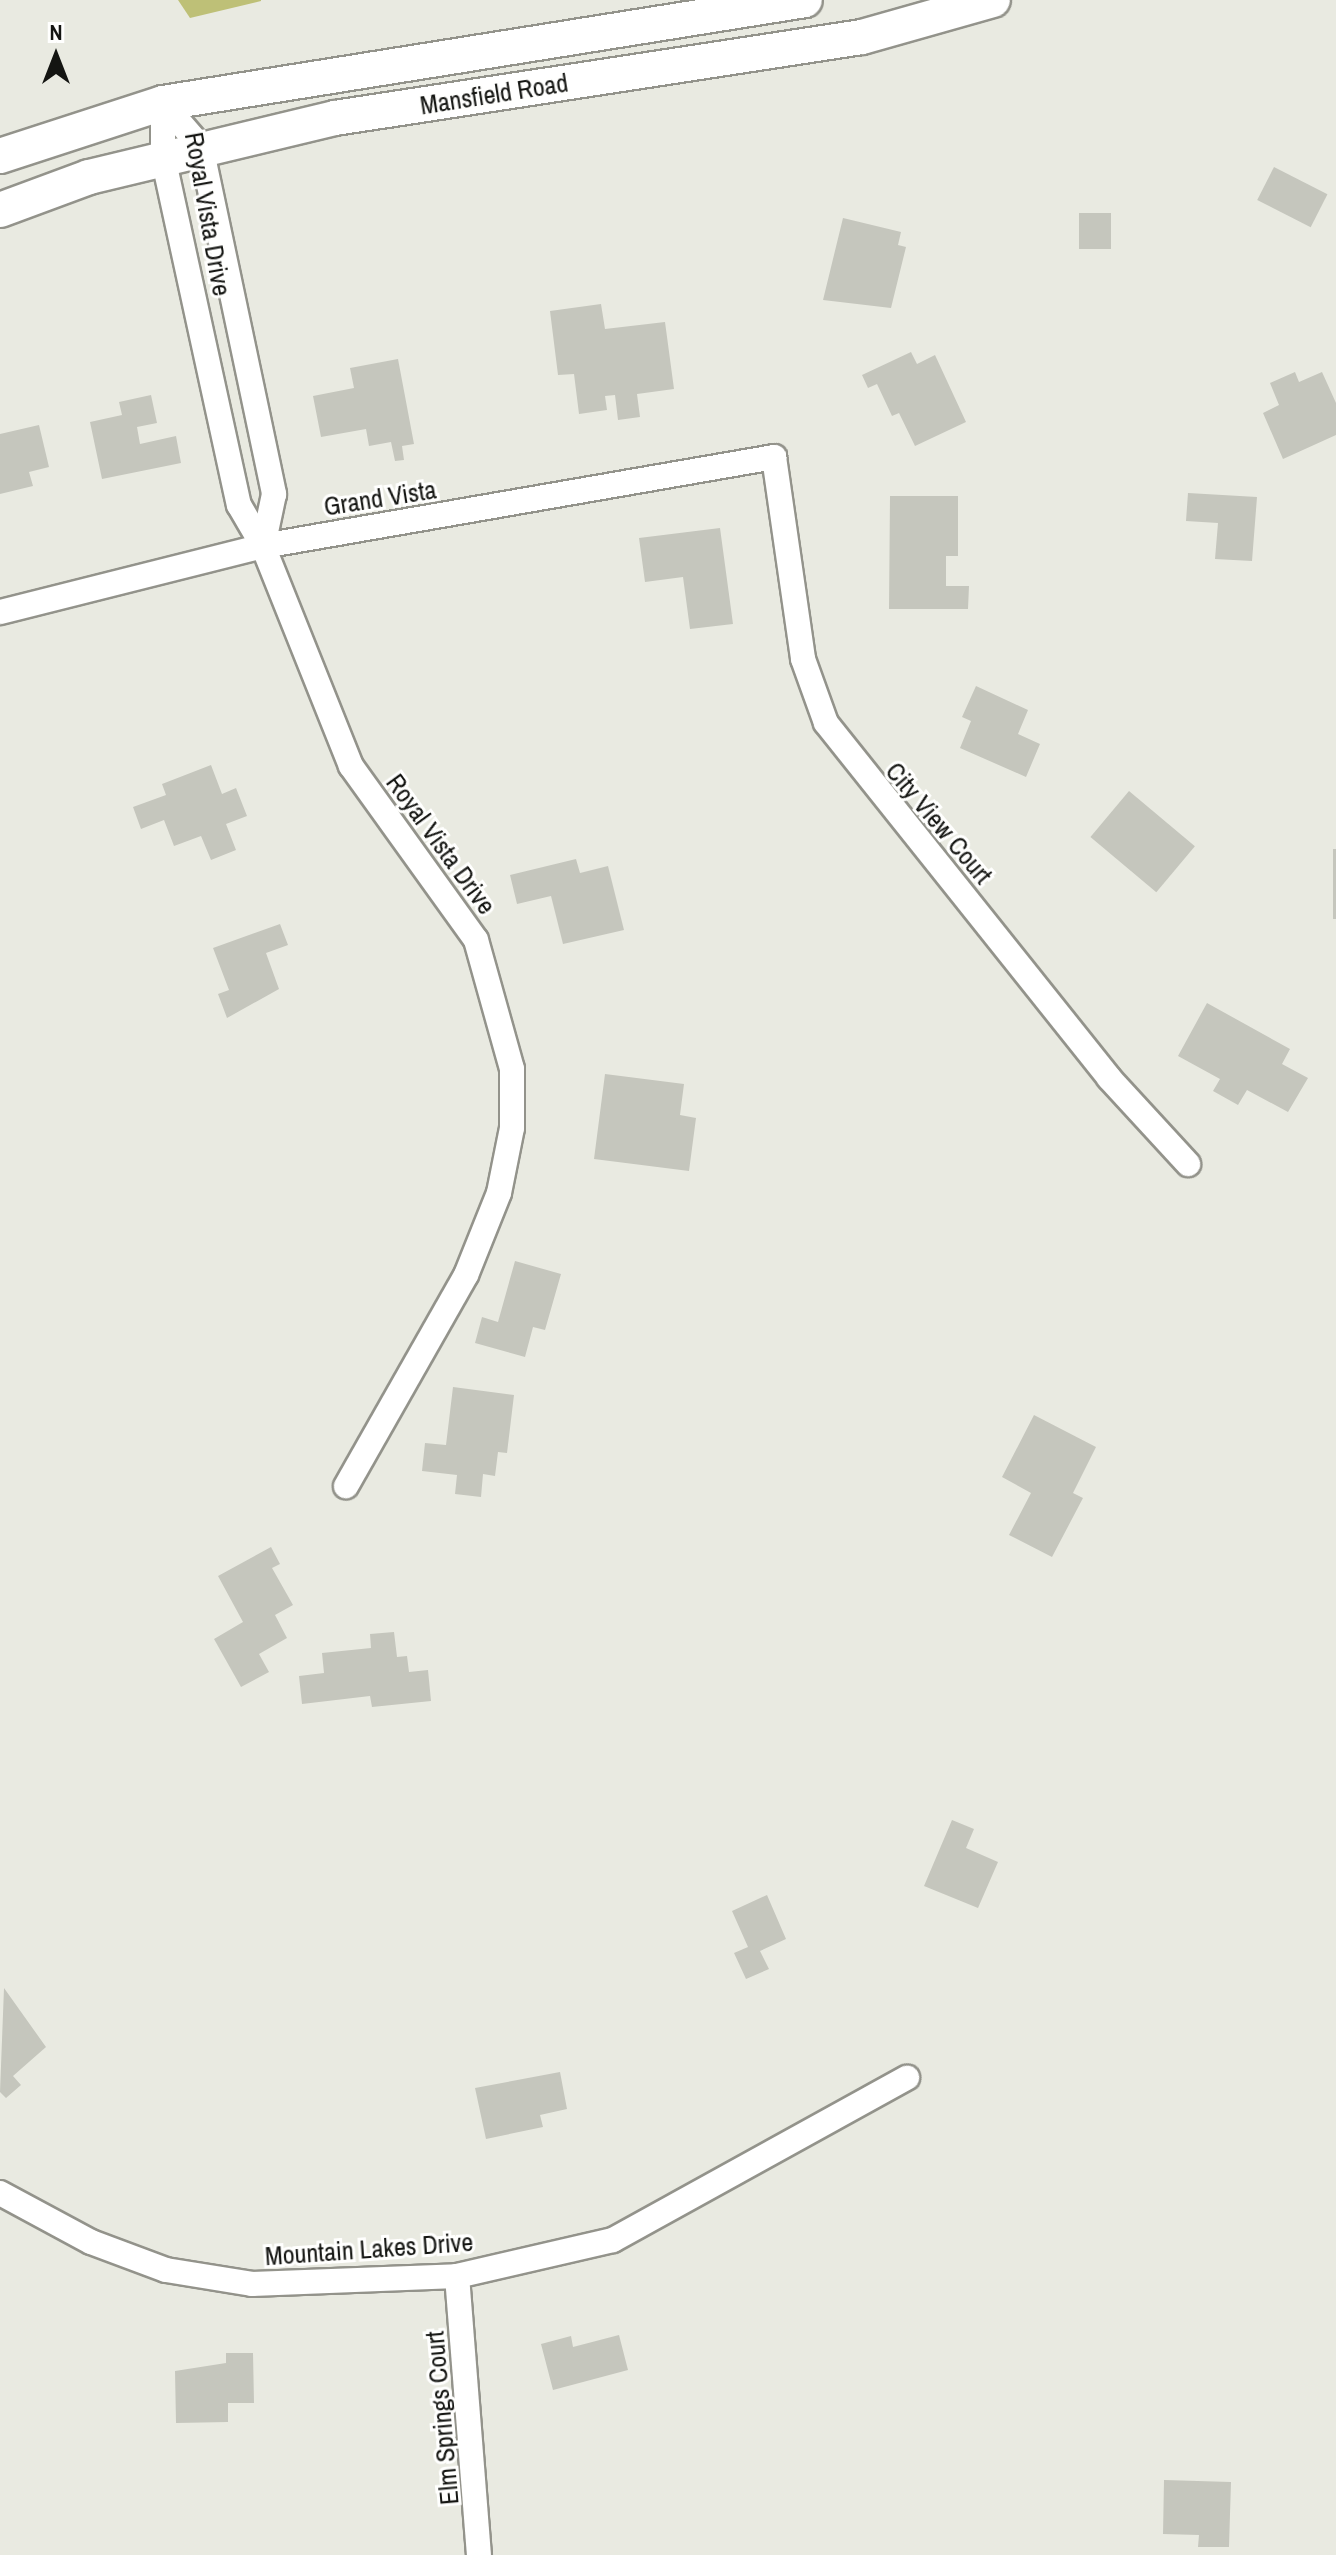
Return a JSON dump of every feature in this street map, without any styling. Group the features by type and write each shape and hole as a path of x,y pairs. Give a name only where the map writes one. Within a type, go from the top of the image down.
{"main road":[{"name":"Mansfield Road","path":"0,156 163,103 805,0"},
{"name":"Mansfield Road","path":"0,210 163,157 335,118 862,37 993,0"}],"street":[{"name":"Royal Vista Drive","path":"163,103 201,147 274,494 263,546"},
{"name":"Royal Vista Drive","path":"163,103 163,157 239,505 263,546 351,766 476,940 512,1069 512,1128 499,1193 466,1275 346,1486"},
{"path":"212,382 248,374"},
{"name":"Grand Vista","path":"0,612 263,546 774,457"},
{"name":"City View Court","path":"774,457 803,659 826,723 1109,1078 1188,1164"},
{"name":"Mountain Lakes Drive","path":"0,2193 91,2242 166,2270 252,2284 457,2276 613,2240 907,2078"},
{"name":"Elm Springs Court","path":"457,2276 479,2555"}],"green space":[{"path":"178,0 261,0 261,1 190,18"}],"building":[{"path":"1274,167 1327,194 1311,227 1257,200"},
{"path":"1079,213 1111,213 1111,249 1079,249"},
{"path":"843,218 901,232 898,245 906,247 891,308 823,300"},
{"path":"601,304 605,329 665,322 674,389 637,394 640,417 618,420 615,395 605,396 607,410 579,414 574,374 558,375 550,311"},
{"path":"911,352 917,364 935,355 966,422 915,446 899,413 892,416 877,384 868,388 862,375"},
{"path":"398,359 414,444 402,446 404,460 395,461 391,442 369,446 366,429 321,437 313,396 354,388 350,368"},
{"path":"1295,372 1299,382 1322,372 1336,403 1336,435 1283,459 1263,413 1279,405 1270,383"},
{"path":"151,395 157,423 137,427 140,444 176,436 181,463 102,479 90,422 122,415 119,402"},
{"path":"39,425 49,467 29,472 33,486 0,494 0,434"},
{"path":"1188,493 1257,497 1252,561 1215,559 1218,523 1186,521"},
{"path":"890,496 958,496 958,556 946,556 946,586 969,586 968,609 889,609"},
{"path":"720,528 733,624 690,629 683,577 645,582 639,538"},
{"path":"976,686 1028,710 1018,734 1040,744 1026,777 960,748 971,721 962,717"},
{"path":"211,765 222,794 236,788 247,816 226,824 236,850 211,860 201,836 174,846 164,820 141,829 133,807 166,795 162,784"},
{"path":"1129,791 1195,846 1156,892 1090,837"},
{"path":"1333,849 1336,849 1336,919 1333,919"},
{"path":"576,859 580,873 608,866 624,930 563,944 551,896 517,904 510,875"},
{"path":"280,924 288,945 266,953 279,989 227,1018 218,994 229,990 213,948"},
{"path":"1207,1003 1290,1049 1282,1064 1308,1078 1288,1112 1247,1090 1238,1105 1213,1091 1220,1079 1178,1056"},
{"path":"605,1074 684,1084 680,1115 696,1118 689,1171 594,1159"},
{"path":"515,1261 561,1274 545,1330 533,1327 525,1357 475,1343 482,1317 498,1322"},
{"path":"453,1387 514,1395 507,1453 498,1452 495,1476 483,1474 481,1497 455,1494 457,1475 422,1471 425,1443 446,1445"},
{"path":"1034,1415 1096,1447 1073,1493 1083,1498 1052,1557 1009,1535 1031,1493 1002,1477"},
{"path":"271,1547 280,1564 272,1568 293,1605 275,1615 287,1638 259,1654 269,1672 241,1687 214,1639 243,1622 218,1576"},
{"path":"394,1632 397,1657 407,1656 409,1672 428,1670 431,1701 372,1707 370,1696 302,1704 299,1676 324,1673 322,1653 371,1648 370,1634"},
{"path":"952,1820 974,1829 966,1848 998,1862 978,1908 924,1886"},
{"path":"767,1895 786,1939 760,1951 769,1969 746,1979 734,1953 748,1947 732,1911"},
{"path":"4,1988 46,2047 13,2076 21,2085 6,2098 0,2092"},
{"path":"560,2072 567,2109 540,2115 543,2127 486,2139 475,2088"},
{"path":"619,2335 628,2370 553,2390 541,2344 571,2336 573,2347"},
{"path":"226,2353 253,2353 254,2403 228,2403 228,2422 176,2423 175,2371 226,2363"},
{"path":"1164,2480 1231,2482 1229,2547 1198,2547 1199,2535 1163,2534"}]}
